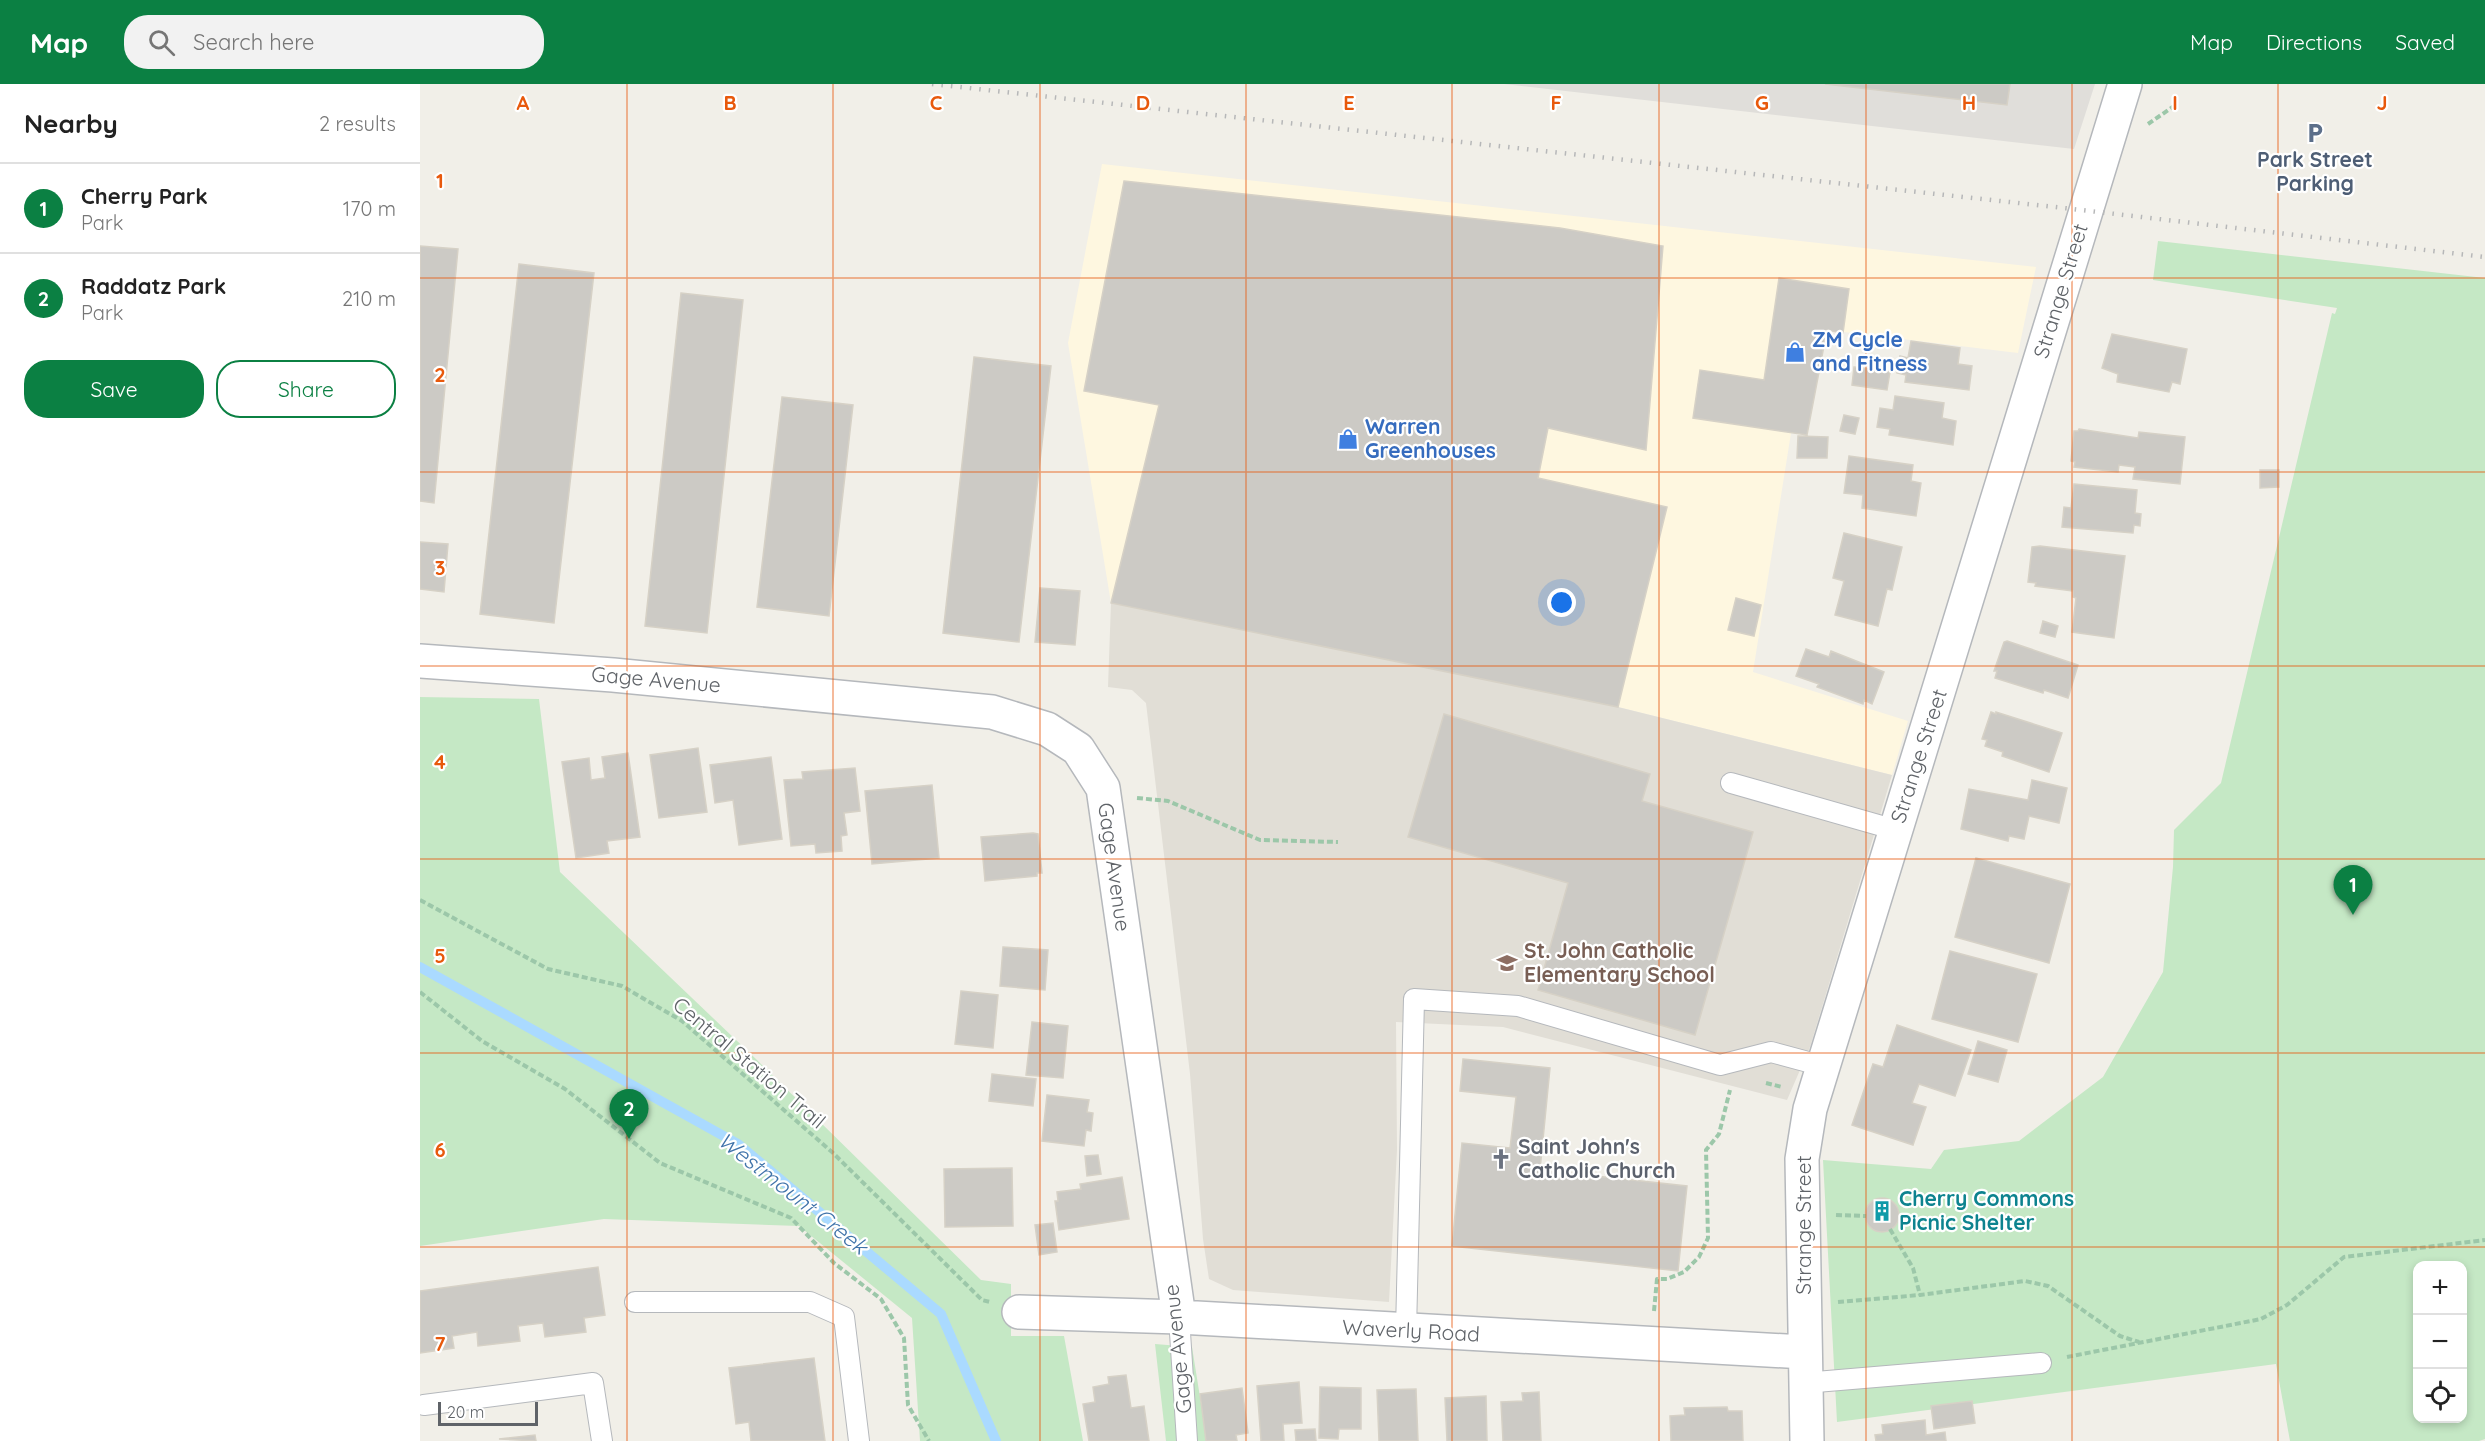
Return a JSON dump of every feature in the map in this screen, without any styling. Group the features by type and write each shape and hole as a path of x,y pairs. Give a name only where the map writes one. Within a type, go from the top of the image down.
{"street":[{"name":"Strange Street","path":"1807,1441 1802,1159 1810,1109 2125,84"},
{"name":"Gage Avenue","path":"420,661 566,671 992,712 1047,729 1078,749 1103,788 1179,1317"},
{"name":"Waverly Road","path":"1019,1312 1179,1317 1406,1331 1804,1367"}],"lane":[{"path":"1731,783 1896,830"},
{"path":"1406,1331 1414,999 1518,1006 1720,1065 1771,1052 1823,1066"},
{"path":"635,1302 810,1302 844,1317 859,1441"},
{"name":"Gage Avenue","path":"1179,1317 1187,1441"},
{"path":"1804,1367 2041,1363"},
{"path":"424,1405 593,1383 602,1441"}],"path":[{"path":"2139,127 2177,104"},
{"path":"1103,788 1134,797 1168,801 1260,840 1338,842"},
{"name":"Central Station Trail","path":"420,900 548,969 622,986 681,1021 832,1152 982,1300 1019,1312"},
{"path":"420,992 482,1041 565,1089 660,1163 791,1218 834,1263 881,1299 904,1338 908,1405 929,1441"},
{"path":"1757,1080 1792,1090"},
{"path":"1653,1318 1657,1279 1667,1279 1684,1272 1699,1257 1708,1238 1706,1150 1719,1134 1727,1096 1736,1081"},
{"path":"1832,1215 1866,1216"},
{"path":"1890,1229 1913,1268 1920,1295"},
{"path":"2041,1363 2261,1319 2287,1305 2344,1257 2485,1240"},
{"path":"1835,1302 1920,1295 2025,1281 2048,1286 2120,1336 2140,1343"}],"shaded area":[{"path":"1504,84 2095,84 2074,149"},
{"name":"Warren Greenhouses","path":"1102,164 2036,267 2018,353 1827,330 1807,435 1791,433 1753,672 1908,721 1892,775 1618,707 1111,603 1068,343"},
{"name":"St. John Catholic Elementary School","path":"1111,603 1618,707 1892,775 1810,1047 1787,1100 1503,1027 1396,1022 1397,1150 1389,1302 1233,1290 1209,1279 1203,1239 1190,1074 1146,703 1132,690 1108,687"}],"green space":[{"path":"2158,241 2485,278 2485,1439 2479,1441 2290,1441 2276,1364 1837,1422 1823,1160 1931,1169 1944,1150 2019,1141 2103,1077 2163,972 2173,867 2174,830 2221,783 2332,313 2335,314 2337,308 2153,280"},
{"path":"420,697 539,699 560,872 757,1060 981,1280 1011,1284 1011,1336 1064,1336 1083,1441 920,1441 912,1318 799,1226 604,1219 420,1246"},
{"path":"1155,1344 1192,1347 1207,1441 1166,1441"}],"building":[{"path":"1825,84 2010,84 2007,105"},
{"name":"Warren Greenhouses","path":"1124,181 1560,228 1663,246 1646,450 1548,428 1538,478 1667,507 1618,707 1111,603 1159,405 1084,391"},
{"path":"420,246 458,249 434,503 420,501"},
{"path":"519,264 594,273 554,623 480,614"},
{"name":"ZM Cycle and Fitness","path":"1779,278 1849,289 1843,333 1827,330 1807,435 1693,418 1700,370 1764,380"},
{"path":"681,293 743,300 707,633 645,626"},
{"path":"2112,334 2187,349 2180,384 2172,382 2169,392 2117,382 2118,374 2102,368"},
{"path":"1911,341 1960,348 1958,364 1972,366 1969,390 1905,382 1906,375 1897,373 1900,356 1908,358"},
{"path":"974,357 1051,366 1019,642 943,633"},
{"path":"1854,367 1890,372 1887,390 1852,385"},
{"path":"1895,396 1944,403 1942,418 1956,421 1953,445 1889,435 1890,429 1877,427 1880,408 1893,410"},
{"path":"782,397 853,405 829,616 757,607"},
{"path":"1844,415 1859,418 1855,434 1840,431"},
{"path":"2079,429 2138,438 2139,432 2185,437 2180,484 2133,479 2135,467 2119,465 2118,472 2074,467 2075,462 2071,461 2074,431"},
{"path":"1798,436 1828,437 1827,458 1797,458"},
{"path":"1849,456 1913,465 1911,481 1921,483 1916,516 1862,508 1863,495 1844,493"},
{"path":"2260,470 2279,470 2279,487 2260,488"},
{"path":"2074,484 2137,490 2135,513 2141,514 2140,526 2134,525 2133,533 2062,527 2064,507 2071,508"},
{"path":"1844,533 1902,547 1892,590 1887,589 1878,626 1835,615 1844,581 1833,578"},
{"path":"420,542 448,544 444,592 420,589"},
{"path":"2032,547 2125,556 2114,638 2072,632 2076,598 2073,597 2073,591 2035,586 2036,583 2028,582"},
{"path":"1040,588 1080,591 1075,645 1035,642"},
{"path":"1736,598 1761,605 1754,636 1728,630"},
{"path":"2043,621 2058,626 2055,637 2040,633"},
{"path":"2007,641 2078,665 2068,698 1995,678 1997,671 1994,671 2004,642"},
{"path":"1806,649 1829,657 1831,651 1884,672 1872,704 1864,700 1863,704 1817,687 1819,684 1796,676"},
{"path":"1991,712 2062,733 2049,772 2002,756 2003,752 1985,746 1987,740 1982,739"},
{"path":"1444,714 1650,774 1642,801 1753,832 1695,1035 1538,990 1568,883 1408,837"},
{"path":"698,748 707,812 659,818 650,755"},
{"path":"628,753 640,837 607,841 609,853 576,858 562,762 589,758 591,780 605,778 602,757"},
{"path":"771,757 782,839 739,845 733,800 715,803 710,765"},
{"path":"855,768 860,811 844,813 847,835 841,836 842,851 816,853 815,844 791,846 784,780 803,779 802,772"},
{"path":"2032,780 2067,788 2059,823 2029,816 2024,839 2009,836 2008,841 1961,829 1969,789 2028,800"},
{"path":"932,785 939,858 872,864 865,791"},
{"path":"1038,834 1042,873 1037,873 1037,876 985,881 981,837"},
{"path":"1976,858 2070,884 2049,963 1955,937"},
{"path":"1003,947 1048,950 1045,990 1000,986"},
{"path":"1950,951 2037,974 2018,1042 1932,1019"},
{"path":"961,991 998,995 993,1048 955,1044"},
{"path":"1032,1022 1068,1026 1063,1078 1026,1075"},
{"path":"1897,1025 1971,1050 1955,1096 1919,1084 1912,1103 1926,1107 1913,1145 1852,1125 1873,1064 1883,1067"},
{"path":"1978,1041 2007,1050 1998,1082 1968,1074"},
{"name":"Saint John's Catholic Church","path":"1463,1059 1550,1068 1540,1170 1687,1186 1678,1271 1452,1246 1462,1143 1510,1148 1516,1097 1460,1091"},
{"path":"992,1074 1036,1079 1033,1106 989,1101"},
{"path":"1047,1095 1089,1100 1087,1112 1093,1113 1091,1131 1086,1130 1084,1146 1042,1141"},
{"path":"1098,1155 1101,1174 1087,1176 1085,1156"},
{"path":"1012,1168 1013,1226 945,1227 944,1169"},
{"path":"1122,1177 1129,1219 1059,1230 1055,1201 1058,1201 1057,1192 1081,1189 1080,1184"},
{"name":"Cherry Commons Picnic Shelter","path":"1882,1198 1894,1203 1899,1215 1894,1227 1882,1232 1870,1227 1865,1215 1870,1203"},
{"path":"1053,1223 1057,1252 1039,1255 1035,1225"},
{"path":"598,1267 605,1315 584,1318 586,1332 545,1337 543,1323 518,1326 520,1341 478,1346 477,1332 452,1336 454,1348 420,1353 420,1291"},
{"path":"814,1358 825,1441 751,1441 749,1422 736,1424 729,1368"},
{"path":"1126,1375 1131,1408 1144,1406 1149,1441 1089,1441 1083,1404 1095,1402 1093,1387 1109,1384 1108,1377"},
{"path":"1299,1382 1302,1423 1283,1424 1284,1441 1261,1441 1257,1386"},
{"path":"1320,1387 1361,1388 1361,1429 1339,1429 1338,1439 1319,1438"},
{"path":"1242,1388 1248,1433 1236,1435 1237,1441 1206,1441 1200,1394"},
{"path":"1416,1389 1418,1441 1379,1441 1377,1390"},
{"path":"1539,1392 1541,1441 1503,1441 1501,1402 1523,1401 1522,1393"},
{"path":"1486,1396 1487,1441 1447,1441 1445,1398"},
{"path":"1972,1401 1975,1423 1934,1429 1931,1406"},
{"path":"1727,1407 1728,1411 1742,1411 1743,1441 1671,1441 1670,1416 1685,1415 1684,1408"},
{"path":"1925,1420 1926,1435 1945,1432 1946,1441 1876,1441 1875,1435 1883,1434 1882,1425"},
{"path":"1315,1429 1316,1441 1296,1441 1295,1430"},
{"path":"535,1435 536,1441 499,1439"}],"waterway":[{"name":"Westmount Creek","path":"420,967 738,1144 941,1314 996,1441"}],"railway":[{"path":"932,84 2064,208 2485,257"}],"place":[{"name":"Park Street Parking","path":"2315,133"},
{"name":"ZM Cycle and Fitness","path":"1795,352"},
{"name":"Warren Greenhouses","path":"1348,439"},
{"name":"Cherry Park","path":"2353,915"},
{"name":"St. John Catholic Elementary School","path":"1507,963"},
{"name":"Raddatz Park","path":"629,1139"},
{"name":"Saint John's Catholic Church","path":"1501,1159"},
{"name":"Cherry Commons Picnic Shelter","path":"1882,1211"}]}
